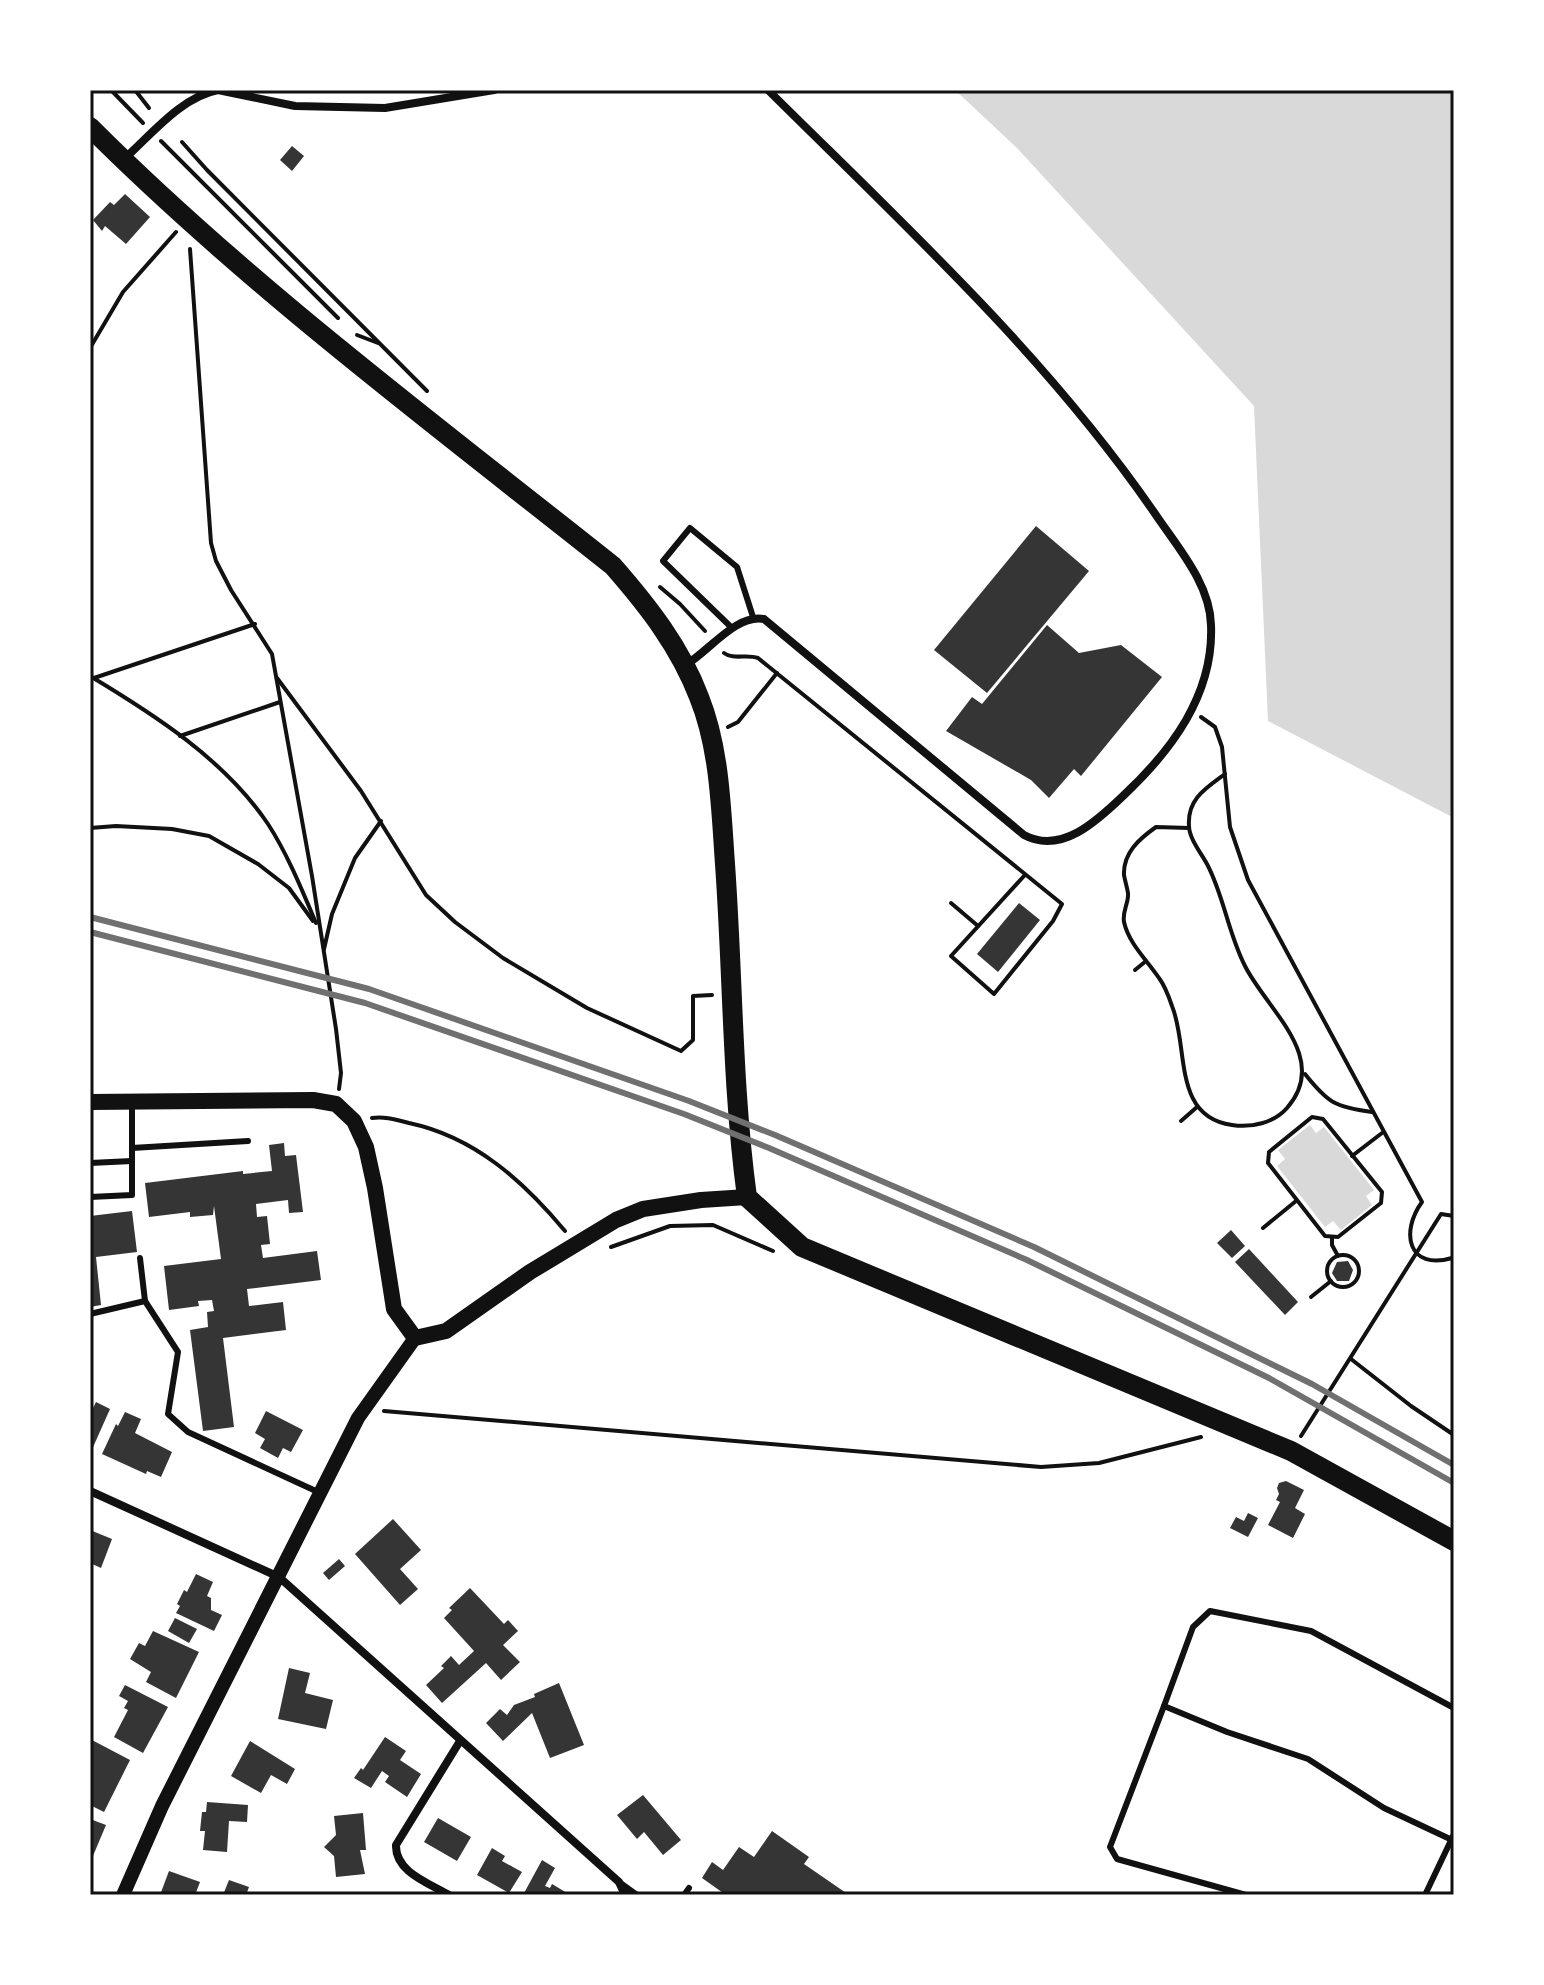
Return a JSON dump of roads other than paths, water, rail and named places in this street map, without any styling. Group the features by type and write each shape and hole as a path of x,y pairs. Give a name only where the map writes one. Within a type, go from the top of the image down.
{"main road":[{"path":"90,127 123,160 272,291 613,566 667,633 700,698 721,797 738,1118 747,1197 802,1247 1291,1451 1454,1541"},
{"path":"90,1102 313,1100 336,1104 354,1121 366,1147 394,1309 415,1338 446,1331 530,1272 616,1220 643,1209 747,1197"}],"street":[{"path":"123,160 190,101 218,90 295,106 385,108 494,90"},
{"path":"684,665 732,628 753,617 764,619 1024,835 1035,841 1050,843 1077,833 1149,772 1192,712 1204,680 1210,648 1211,623 1206,596 1186,559 1144,497 1067,395 1025,348 768,90"},
{"path":"123,1895 162,1806 365,1409 415,1338"},
{"path":"90,1491 279,1577 619,1882 625,1895"},
{"path":"449,1895 403,1867 396,1856 396,1845 460,1741"}],"lane":[{"path":"732,628 663,561 690,528 737,567 753,617"},
{"path":"90,1197 132,1195 132,1100"},
{"path":"132,1148 248,1141"},
{"path":"90,1163 132,1161"},
{"path":"140,1258 145,1301 178,1352 168,1414 188,1432 321,1494"},
{"path":"90,1314 145,1301"},
{"path":"1246,1895 1117,1859 1110,1847 1193,1627 1210,1611 1311,1631 1454,1708"},
{"path":"1164,1706 1227,1732 1308,1759 1384,1808 1452,1837 1425,1895"},
{"path":"619,1882 637,1895"},
{"path":"684,1895 689,1888"}],"railway":[{"path":"90,917 369,989 689,1101 775,1135 1034,1247 1312,1384 1454,1465"},
{"path":"90,932 365,1003 684,1114 769,1148 1027,1260 1269,1378 1454,1483"}]}
